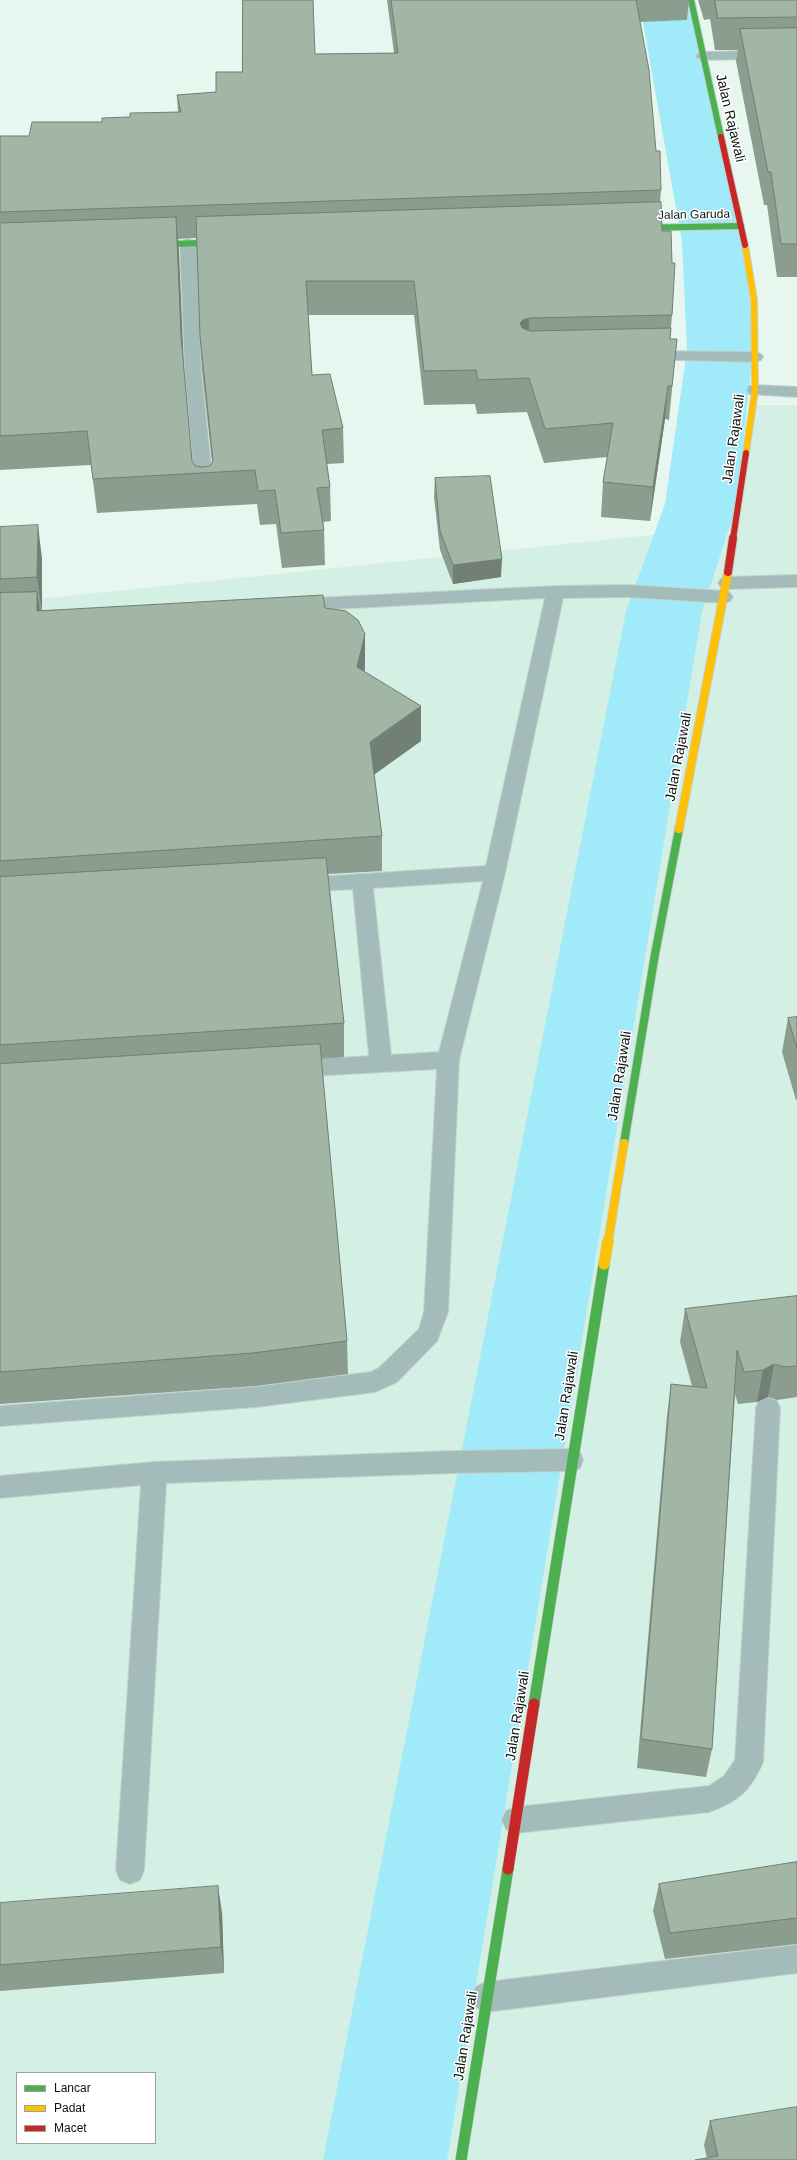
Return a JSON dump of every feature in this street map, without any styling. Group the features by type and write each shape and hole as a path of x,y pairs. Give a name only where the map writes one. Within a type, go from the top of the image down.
{"street":[{"name":"Jalan Rajawali","path":"461,2160 486,1997 516,1820 571,1460 654,954 725,590 755,390 754,300 748,258 702,56 691,0"},
{"path":"702,56 797,54"},
{"name":"Jalan Garuda","path":"626,228 741,226"},
{"path":"141,245 235,242"},
{"path":"188,244 196,431 205,495"},
{"path":"631,356 755,357"},
{"path":"755,390 797,392"},
{"path":"277,606 555,592 627,592 683,596 797,581"},
{"path":"0,1416 256,1397 375,1382 388,1375 429,1334 436,1312 448,1060 495,873 555,592"},
{"path":"283,886 495,873"},
{"path":"362,881 381,1063"},
{"path":"270,1071 448,1060"},
{"path":"516,1820 709,1799 731,1790 742,1777 749,1762 768,1408"},
{"path":"0,1487 154,1473 453,1462 571,1460"},
{"path":"130,1870 154,1473"},
{"path":"486,1997 797,1959"}],"shaded area":[{"path":"752,405 797,405 797,2160 0,2160 0,603 728,527"}],"building":[{"path":"243,0 313,0 315,54 398,53 391,0 636,0 649,70 656,151 660,151 661,190 0,212 0,136 29,136 32,122 102,122 102,118 130,117 130,113 181,112 177,95 216,92 216,72 242,72"},
{"path":"715,0 797,0 797,17 718,18"},
{"path":"797,28 797,244 781,244 771,172 768,172 740,29"},
{"path":"661,202 662,231 671,231 672,263 675,263 672,315 529,318 520,323 522,328 530,331 671,328 670,339 677,339 672,386 668,386 653,487 603,482 613,423 545,429 529,378 478,380 476,370 424,371 414,281 306,281 312,375 330,374 343,428 322,430 330,487 317,488 324,530 281,533 275,490 258,491 255,470 93,479 87,431 0,436 0,223 176,217 181,336 192,461 195,466 202,467 210,466 213,461 200,336 196,217"},
{"path":"490,476 502,559 453,565 440,531 435,478"},
{"path":"38,525 37,577 0,579 0,527"},
{"path":"37,592 37,611 323,595 325,608 346,611 358,620 365,634 357,667 421,706 370,742 382,836 0,861 0,593"},
{"path":"326,858 344,1023 0,1045 0,877"},
{"path":"797,1017 797,1048 788,1018"},
{"path":"320,1044 347,1341 253,1353 0,1372 0,1064"},
{"path":"797,1296 797,1366 784,1367 774,1364 763,1370 744,1372 737,1350 712,1749 641,1739 671,1384 707,1388 685,1309"},
{"path":"797,1862 797,1918 670,1933 659,1884"},
{"path":"218,1886 221,1947 0,1965 0,1903"},
{"path":"797,2107 797,2160 695,2160 718,2156 710,2121"}],"waterway":[{"path":"385,2160 664,611 701,504 720,350 714,242 706,193 667,0"}],"traffic: fast":[{"path":"691,0 721,137"},
{"path":"632,228 741,226"},
{"path":"148,245 226,242"},
{"path":"624,1143 655,954 679,829"},
{"path":"534,1704 604,1264"},
{"path":"461,2160 508,1869"}],"traffic: slow":[{"path":"745,245 754,300 755,390 746,453"},
{"path":"679,829 728,572"},
{"path":"604,1264 624,1143"}],"traffic: jam":[{"path":"721,137 745,245"},
{"path":"728,572 746,453"},
{"path":"508,1869 534,1704"}]}
